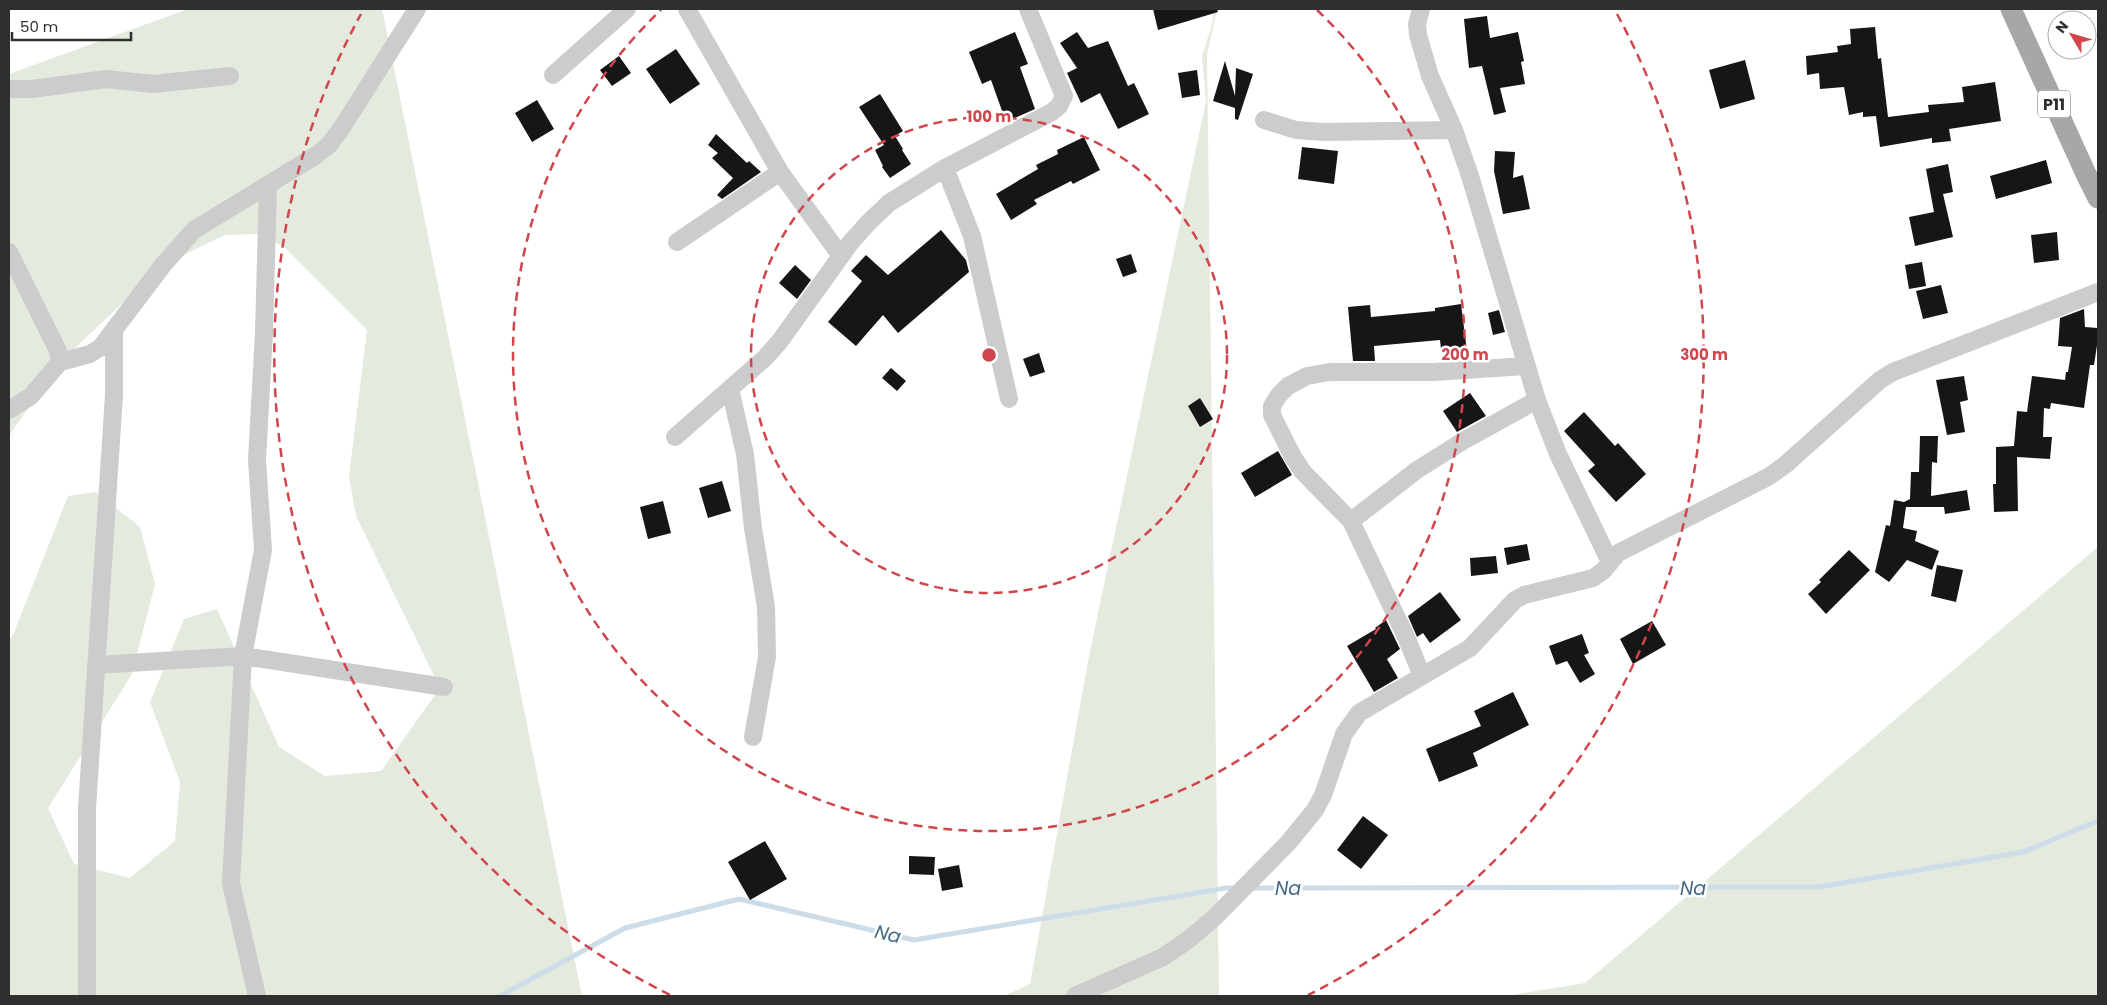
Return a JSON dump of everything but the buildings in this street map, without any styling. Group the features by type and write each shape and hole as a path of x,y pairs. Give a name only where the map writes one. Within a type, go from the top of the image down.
{"main road":[{"name":"P11","path":"2010,9 2098,198"}],"street":[{"path":"9,410 31,396 60,362 97,350 114,331 163,265 194,230 297,168 329,145 417,9"},
{"path":"553,75 627,9"},
{"path":"687,9 780,172 841,256"},
{"path":"675,437 765,358 780,341 841,256 868,223 889,203 945,168 1052,112 1063,100 1064,96 1028,9"},
{"path":"1421,9 1417,24 1418,35 1430,76 1454,130 1537,400 1558,454 1610,562"},
{"path":"9,89 32,89 106,79 154,84 230,76"},
{"path":"1264,120 1296,130 1324,132 1454,130"},
{"path":"945,168 972,236 1009,399"},
{"path":"677,242 780,172"},
{"path":"257,996 231,882 243,656 263,550 257,460 264,332 268,186"},
{"path":"9,252 58,352 60,362"},
{"path":"1075,996 1163,957 1188,940 1214,918 1288,843 1315,810 1323,795 1344,734 1355,718 1470,648 1515,600 1524,594 1593,578 1603,571 1618,553 1768,477 1785,465 1873,386 1893,372 2098,292"},
{"path":"87,996 87,808 114,395 114,331"},
{"path":"1422,676 1351,521 1303,472 1293,457 1272,415 1272,406 1288,386 1306,376 1330,372 1434,372 1527,366"},
{"path":"730,389 745,454 753,528 766,607 767,657 753,737"},
{"path":"1351,521 1417,470 1463,441 1537,400"},
{"path":"96,665 243,656 444,687"}],"shaded area":[{"path":"188,9 382,9 582,996 9,996 9,639 13,635 68,496 96,492 140,527 155,584 132,674 48,808 74,864 130,878 175,841 180,782 150,702 184,619 217,609 279,747 325,776 381,771 440,688 356,516 349,476 367,330 283,246 256,234 225,235 163,265 60,362 9,436 9,74"},
{"path":"1213,9 1217,9 1207,55 1219,996 1004,996 1030,984 1089,656 1206,101 1202,56 1213,21"},
{"path":"2098,547 2098,996 1505,996 1585,983"}],"waterway":[{"name":"Na","path":"1250,888 1819,887 2023,852 2098,821"},
{"name":"Na","path":"500,996 625,928 739,899 914,940 1226,888 1237,888"}]}
